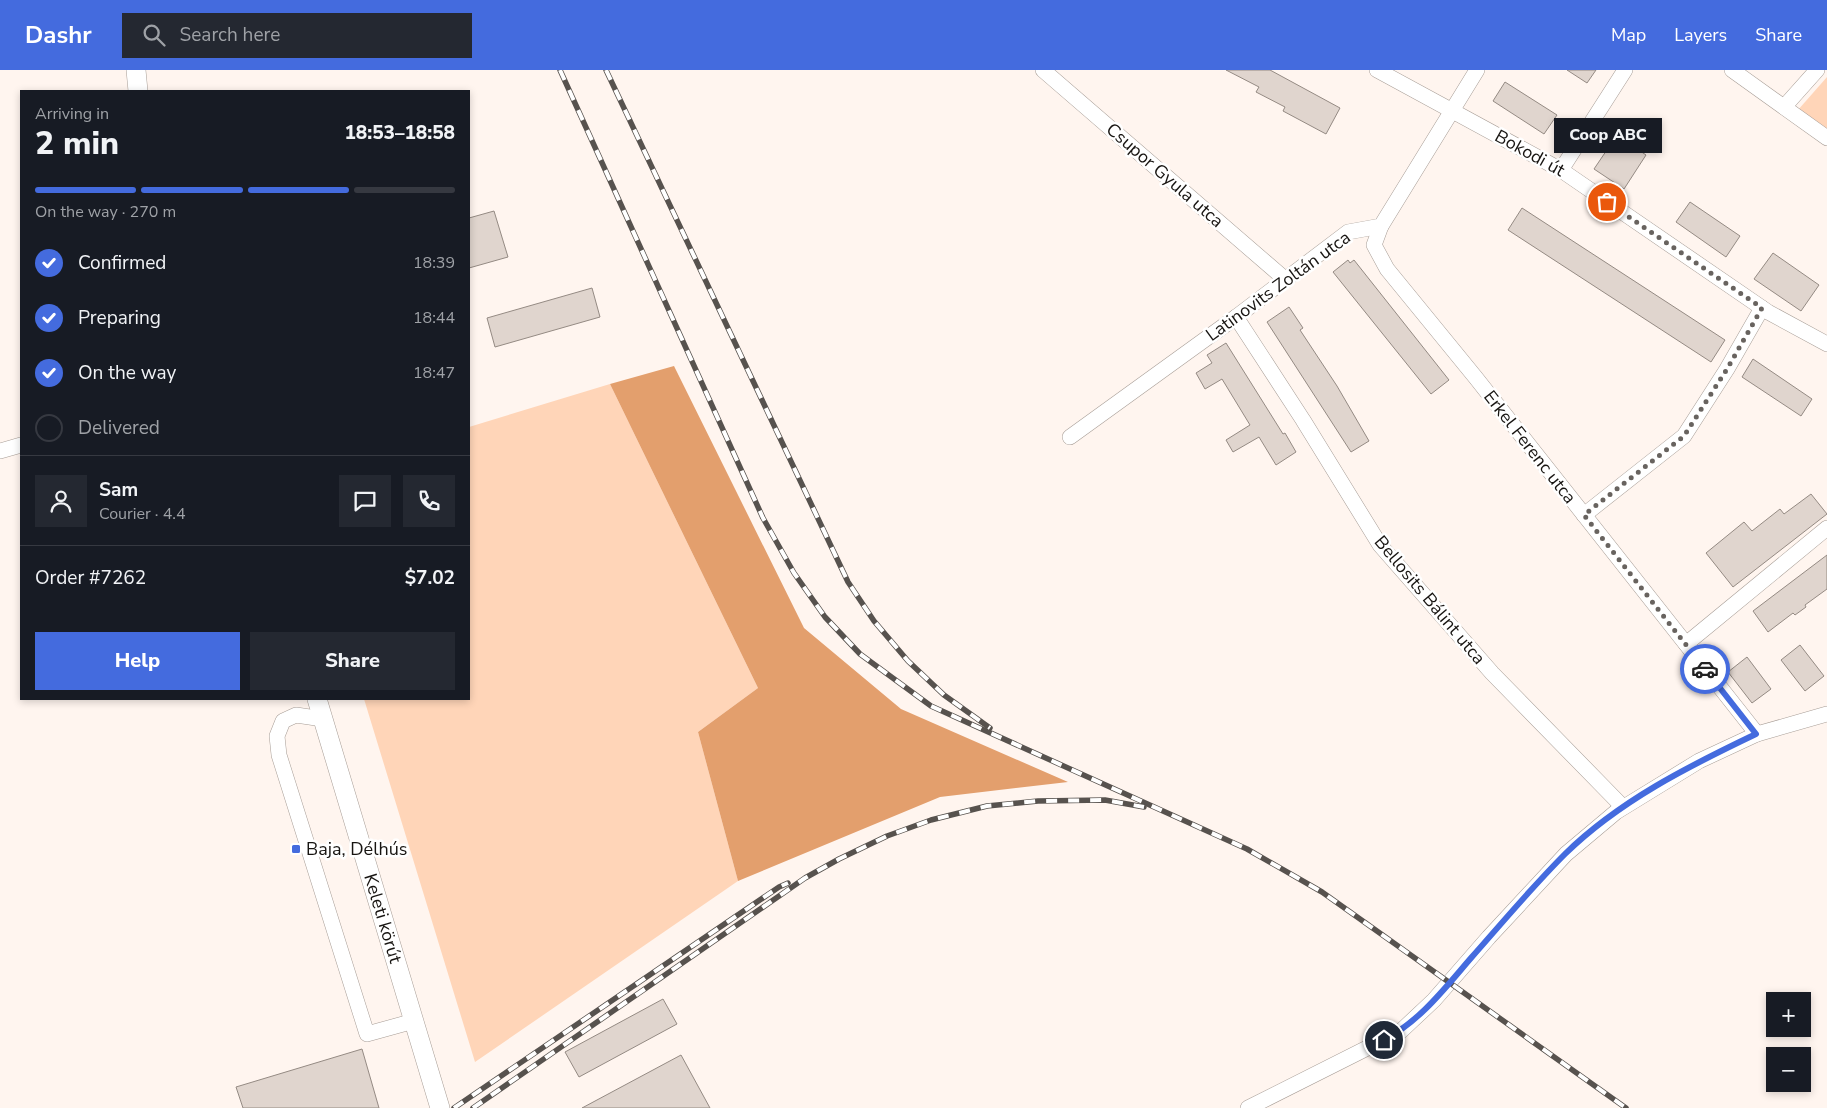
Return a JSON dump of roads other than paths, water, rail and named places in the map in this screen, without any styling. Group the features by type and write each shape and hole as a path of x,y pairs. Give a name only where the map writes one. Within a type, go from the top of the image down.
{"main road":[{"path":"136,70 138,90"},
{"name":"Keleti körút","path":"317,700 440,1108"}],"street":[{"name":"Csupor Gyula utca","path":"1043,70 1286,280"},
{"name":"Bokodi út","path":"1377,70 1561,170 1762,308 1827,344"},
{"path":"1381,226 1477,70"},
{"path":"1561,170 1625,70"},
{"path":"1732,70 1827,138"},
{"path":"1784,107 1817,70"},
{"name":"Latinovits Zoltán utca","path":"1070,437 1236,317 1348,232 1381,226"},
{"name":"Erkel Ferenc utca","path":"1381,226 1374,245 1387,269 1470,371 1756,734"},
{"path":"1584,515 1684,436 1727,369 1762,308"},
{"name":"Bellosits Bálint utca","path":"1236,317 1303,420 1380,545 1492,673 1623,808"},
{"path":"0,452 20,445"},
{"path":"1686,644 1827,528"},
{"path":"1248,1108 1401,1031 1434,1000 1566,854 1616,812 1699,761 1756,734 1827,714"},
{"path":"323,719 296,715 283,721 277,736 279,756 367,1034 414,1021"}],"railway":[{"path":"560,70 763,518 794,573 825,617 860,654 931,706 1247,849 1322,892 1626,1108"},
{"path":"606,70 848,582 874,621 908,661 944,695 990,728"},
{"path":"473,1108 805,878 887,836 931,820 987,806 1038,801 1105,800 1144,807"},
{"path":"454,1108 779,887 788,883"}],"place":[{"name":"Coop ABC","path":"1607,202"},
{"name":"Baja, Délhús","path":"296,849"}]}
